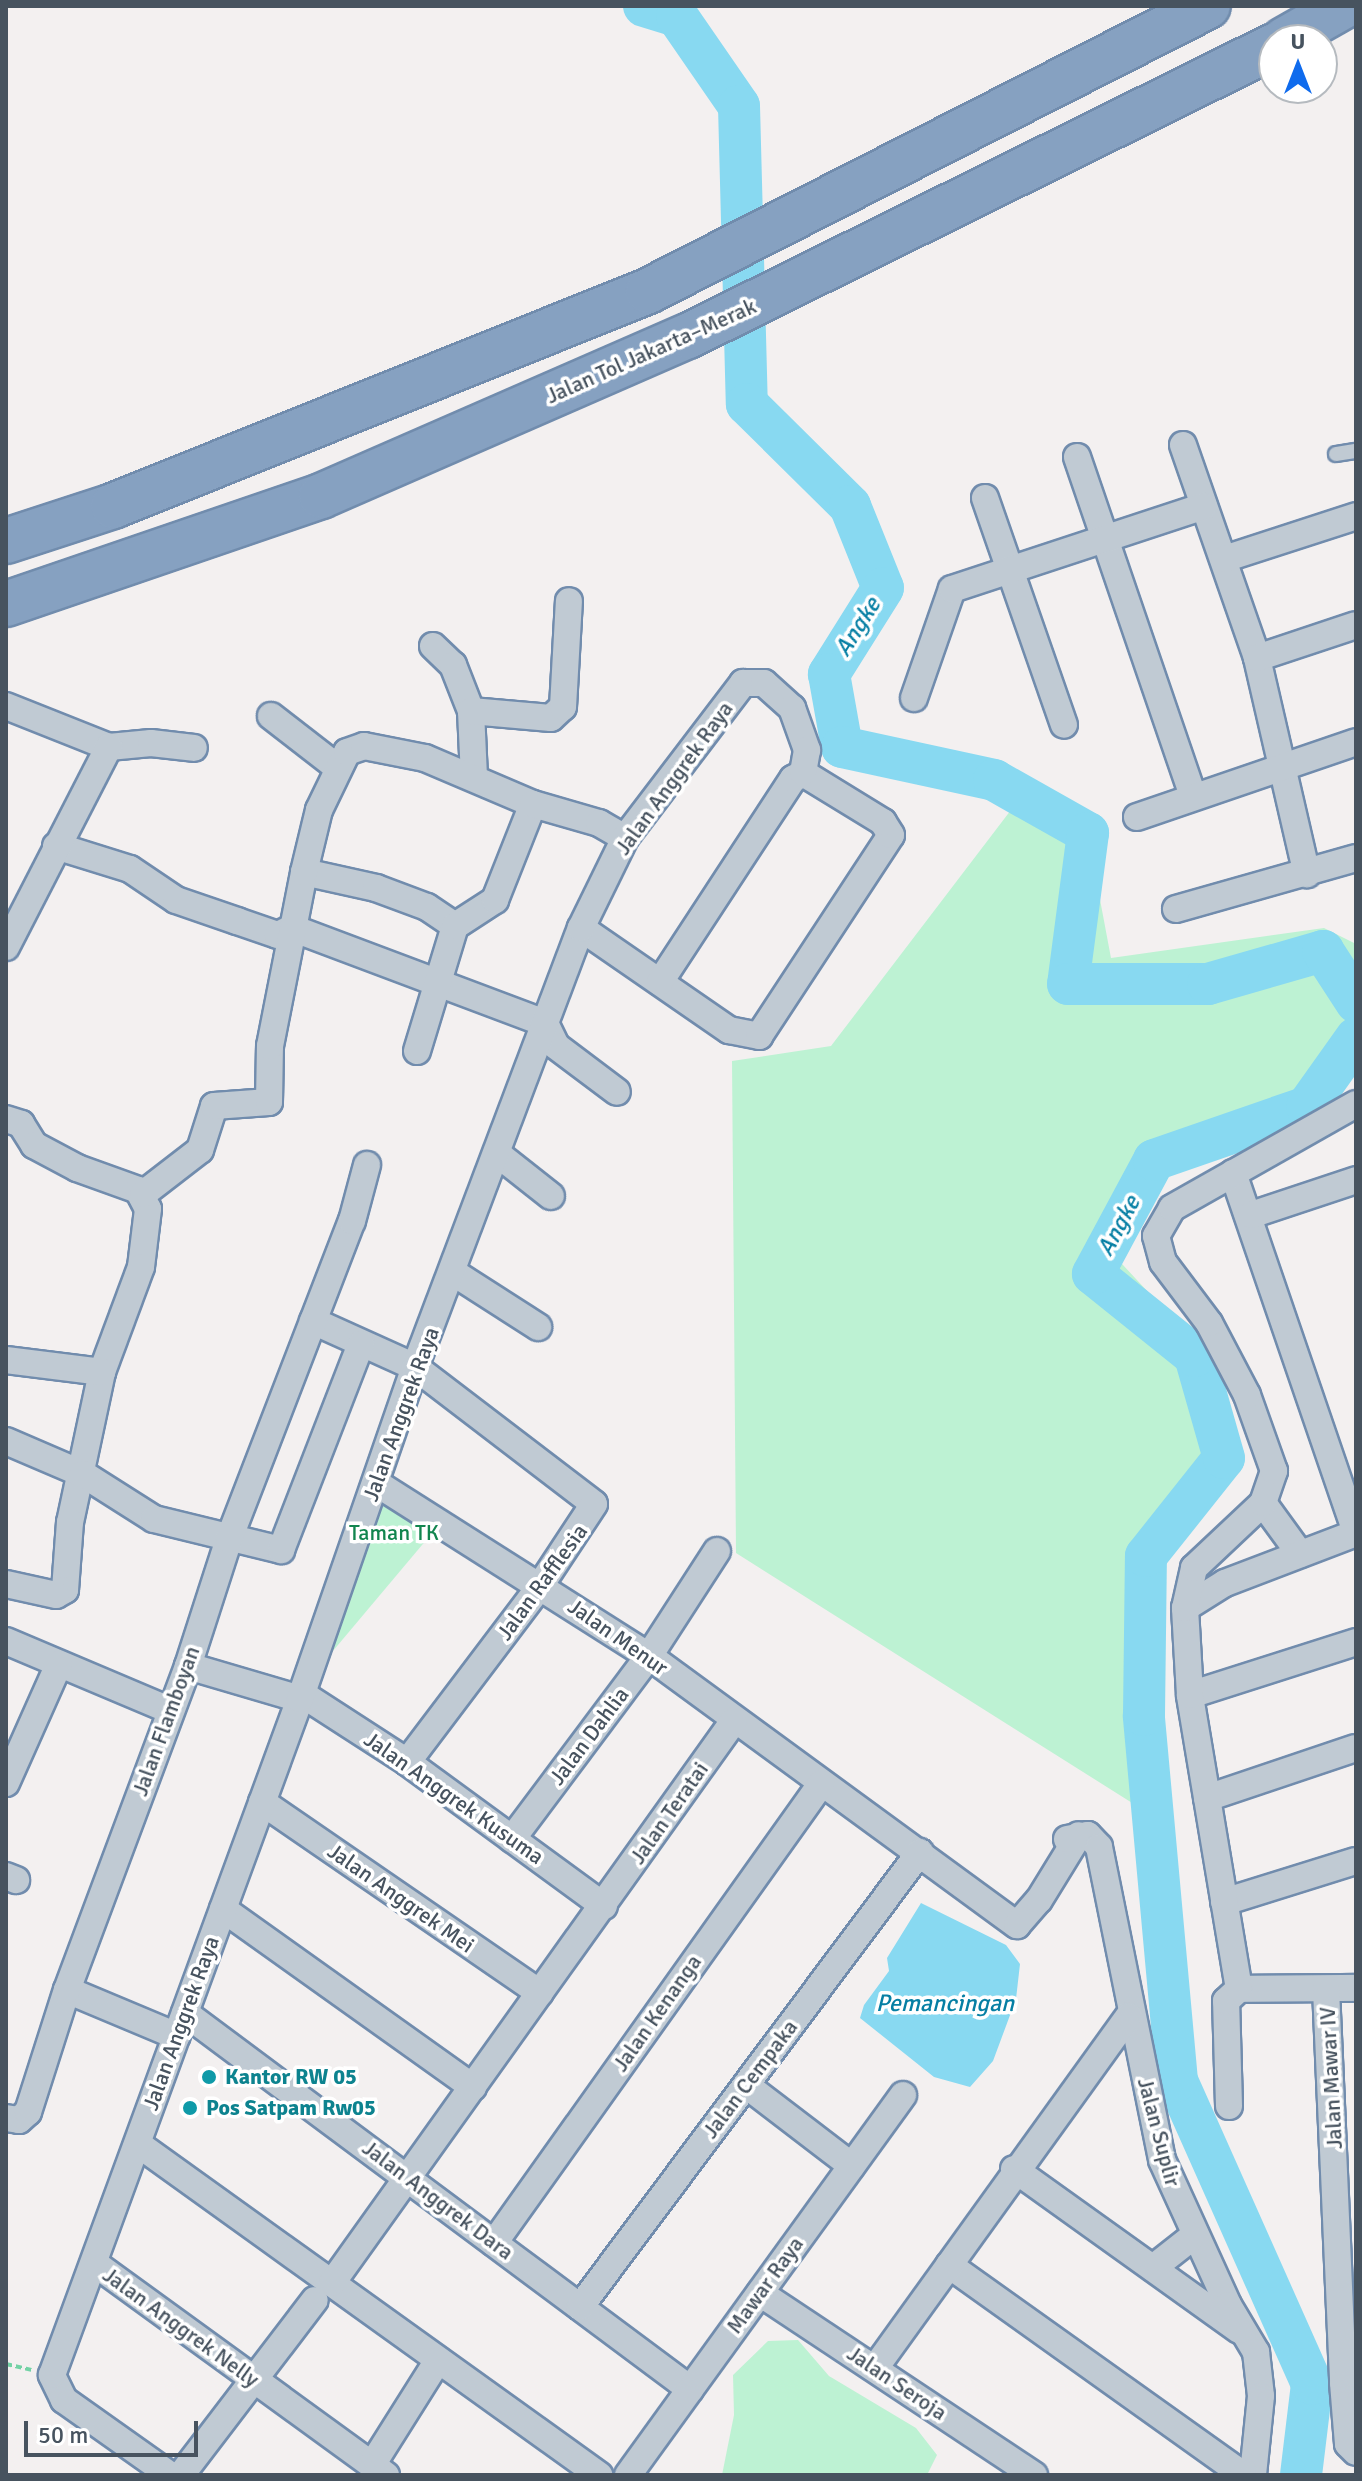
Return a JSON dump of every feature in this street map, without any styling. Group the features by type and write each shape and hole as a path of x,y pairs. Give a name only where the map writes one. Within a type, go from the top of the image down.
{"highway":[{"path":"6,541 113,506 648,291 1208,6"},
{"path":"1312,24 1344,6"},
{"name":"Jalan Tol Jakarta–Merak","path":"6,604 321,496 688,336 799,284 1258,54"}],"street":[{"path":"1183,445 1257,658 1286,764 1307,874"},
{"path":"1077,457 1193,796"},
{"path":"985,498 1064,725"},
{"path":"914,698 949,591 1010,566 1107,539 1204,506"},
{"path":"1224,559 1356,516"},
{"path":"471,711 551,718 563,707 569,601"},
{"path":"1257,658 1356,625"},
{"path":"433,646 453,665 471,711 474,776"},
{"name":"Jalan Anggrek Raya","path":"170,2475 54,2387 52,2375 301,1696 415,1367 499,1155 581,928 625,838 743,683 764,683 792,708 807,750 803,773"},
{"path":"6,706 109,747 151,743 194,748"},
{"path":"271,716 338,768"},
{"path":"1137,817 1356,742"},
{"path":"143,1194 200,1150 214,1106 269,1102 270,1046 304,872 319,810 347,752 364,746 425,758 474,776 533,804 599,823 625,838"},
{"path":"6,947 109,747"},
{"path":"581,928 660,982 738,1035 755,1039 770,1026 891,835 883,822 803,773 793,779 660,982"},
{"path":"417,1051 455,926 495,900 533,804"},
{"path":"56,846 130,869 176,900 278,935 292,928 438,979 545,1023 556,1046 617,1092"},
{"path":"1176,909 1356,858"},
{"path":"304,872 376,888 427,907 455,926"},
{"path":"1239,1989 1190,1695 1185,1608 1194,1568 1263,1503 1274,1471 1247,1395 1209,1323 1157,1252 1156,1236 1172,1208 1356,1104"},
{"path":"6,1119 21,1124 34,1145 143,1194 148,1209 141,1267 102,1372 83,1474 70,1522 65,1590 56,1595 6,1584"},
{"path":"499,1155 551,1196"},
{"name":"Jalan Flamboyan","path":"13,2119 28,2112 67,1990 169,1710 188,1666 229,1539 313,1321 367,1165"},
{"path":"1185,1608 1225,1583 1356,1533 1251,1215 1233,1173"},
{"path":"1251,1215 1354,1189"},
{"path":"454,1273 538,1327"},
{"path":"313,1321 415,1367"},
{"path":"6,1441 83,1474 154,1519 281,1550 361,1344"},
{"path":"6,1360 102,1372"},
{"name":"Jalan Rafflesia","path":"407,1762 594,1512 593,1502 415,1367"},
{"name":"Jalan Menur","path":"376,1483 538,1589 556,1594 649,1656 733,1722"},
{"path":"1263,1503 1300,1554"},
{"name":"Jalan Dahlia","path":"512,1839 649,1656 717,1551"},
{"path":"6,1641 169,1710"},
{"path":"1190,1695 1356,1642"},
{"path":"6,1783 59,1664"},
{"name":"Jalan Anggrek Kusuma","path":"188,1666 301,1696 407,1762 604,1906"},
{"path":"733,1722 920,1852"},
{"name":"Jalan Teratai","path":"181,2475 251,2378 323,2292 604,1906 733,1722"},
{"path":"1207,1798 1354,1754"},
{"name":"Jalan Kenanga","path":"494,2243 821,1784"},
{"name":"Jalan Anggrek Mei","path":"262,1802 540,1993"},
{"name":"Jalan Suplir","path":"920,1852 1012,1922 1065,1839 1079,1835 1092,1836 1099,1847 1129,2016 1162,2160 1195,2235 1243,2333 1256,2352 1261,2376 1253,2475"},
{"name":"Jalan Cempaka","path":"580,2307 920,1852"},
{"path":"1224,1902 1356,1861"},
{"path":"223,1909 473,2087"},
{"path":"1229,2106 1226,2001 1239,1989 1356,1988"},
{"name":"Jalan Mawar IV","path":"1326,1989 1343,2383 1348,2444 1356,2452"},
{"name":"Jalan Anggrek Dara","path":"67,1990 181,2024 407,2176 690,2389"},
{"path":"875,2368 1014,2169 1129,2016"},
{"path":"746,2085 852,2166"},
{"name":"Mawar Raya","path":"628,2475 903,2095"},
{"path":"138,2144 323,2292 438,2360 599,2475"},
{"path":"1014,2169 1243,2333"},
{"path":"1153,2268 1195,2235"},
{"name":"Jalan Anggrek Nelly","path":"94,2263 379,2470"},
{"path":"949,2265 1243,2475"},
{"name":"Jalan Seroja","path":"760,2293 1034,2475"},
{"path":"379,2470 438,2360"}],"lane":[{"path":"1336,454 1356,451"}],"green space":[{"path":"1024,793 1085,820 1111,958 1324,928 1356,944 1356,1053 1254,1116 1147,1165 1110,1251 1227,1377 1211,1459 1135,1541 1156,1818 736,1553 732,1061 831,1046"},
{"name":"Taman TK","path":"379,1487 438,1526 306,1683"},
{"path":"798,2340 829,2376 916,2428 937,2455 927,2475 722,2475 734,2415 733,2375 768,2341"}],"water":[{"name":"Pemancingan","path":"921,1903 1006,1945 1020,1964 1016,1999 993,2061 970,2087 934,2077 860,2018 864,2005 889,1971 887,1958"}],"waterway":[{"name":"Angke","path":"644,6 677,16 739,106 747,404 850,506 883,588 829,674 842,747 994,780 1088,833 1068,984 1208,984 1323,951 1356,1002"},
{"path":"1301,2475 1312,2384 1177,2081 1144,1715 1146,1556 1224,1458 1195,1356 1093,1274 1154,1160 1307,1107 1356,1038"}],"place":[{"name":"Kantor RW 05","path":"209,2077"},
{"name":"Pos Satpam Rw05","path":"190,2108"}]}
